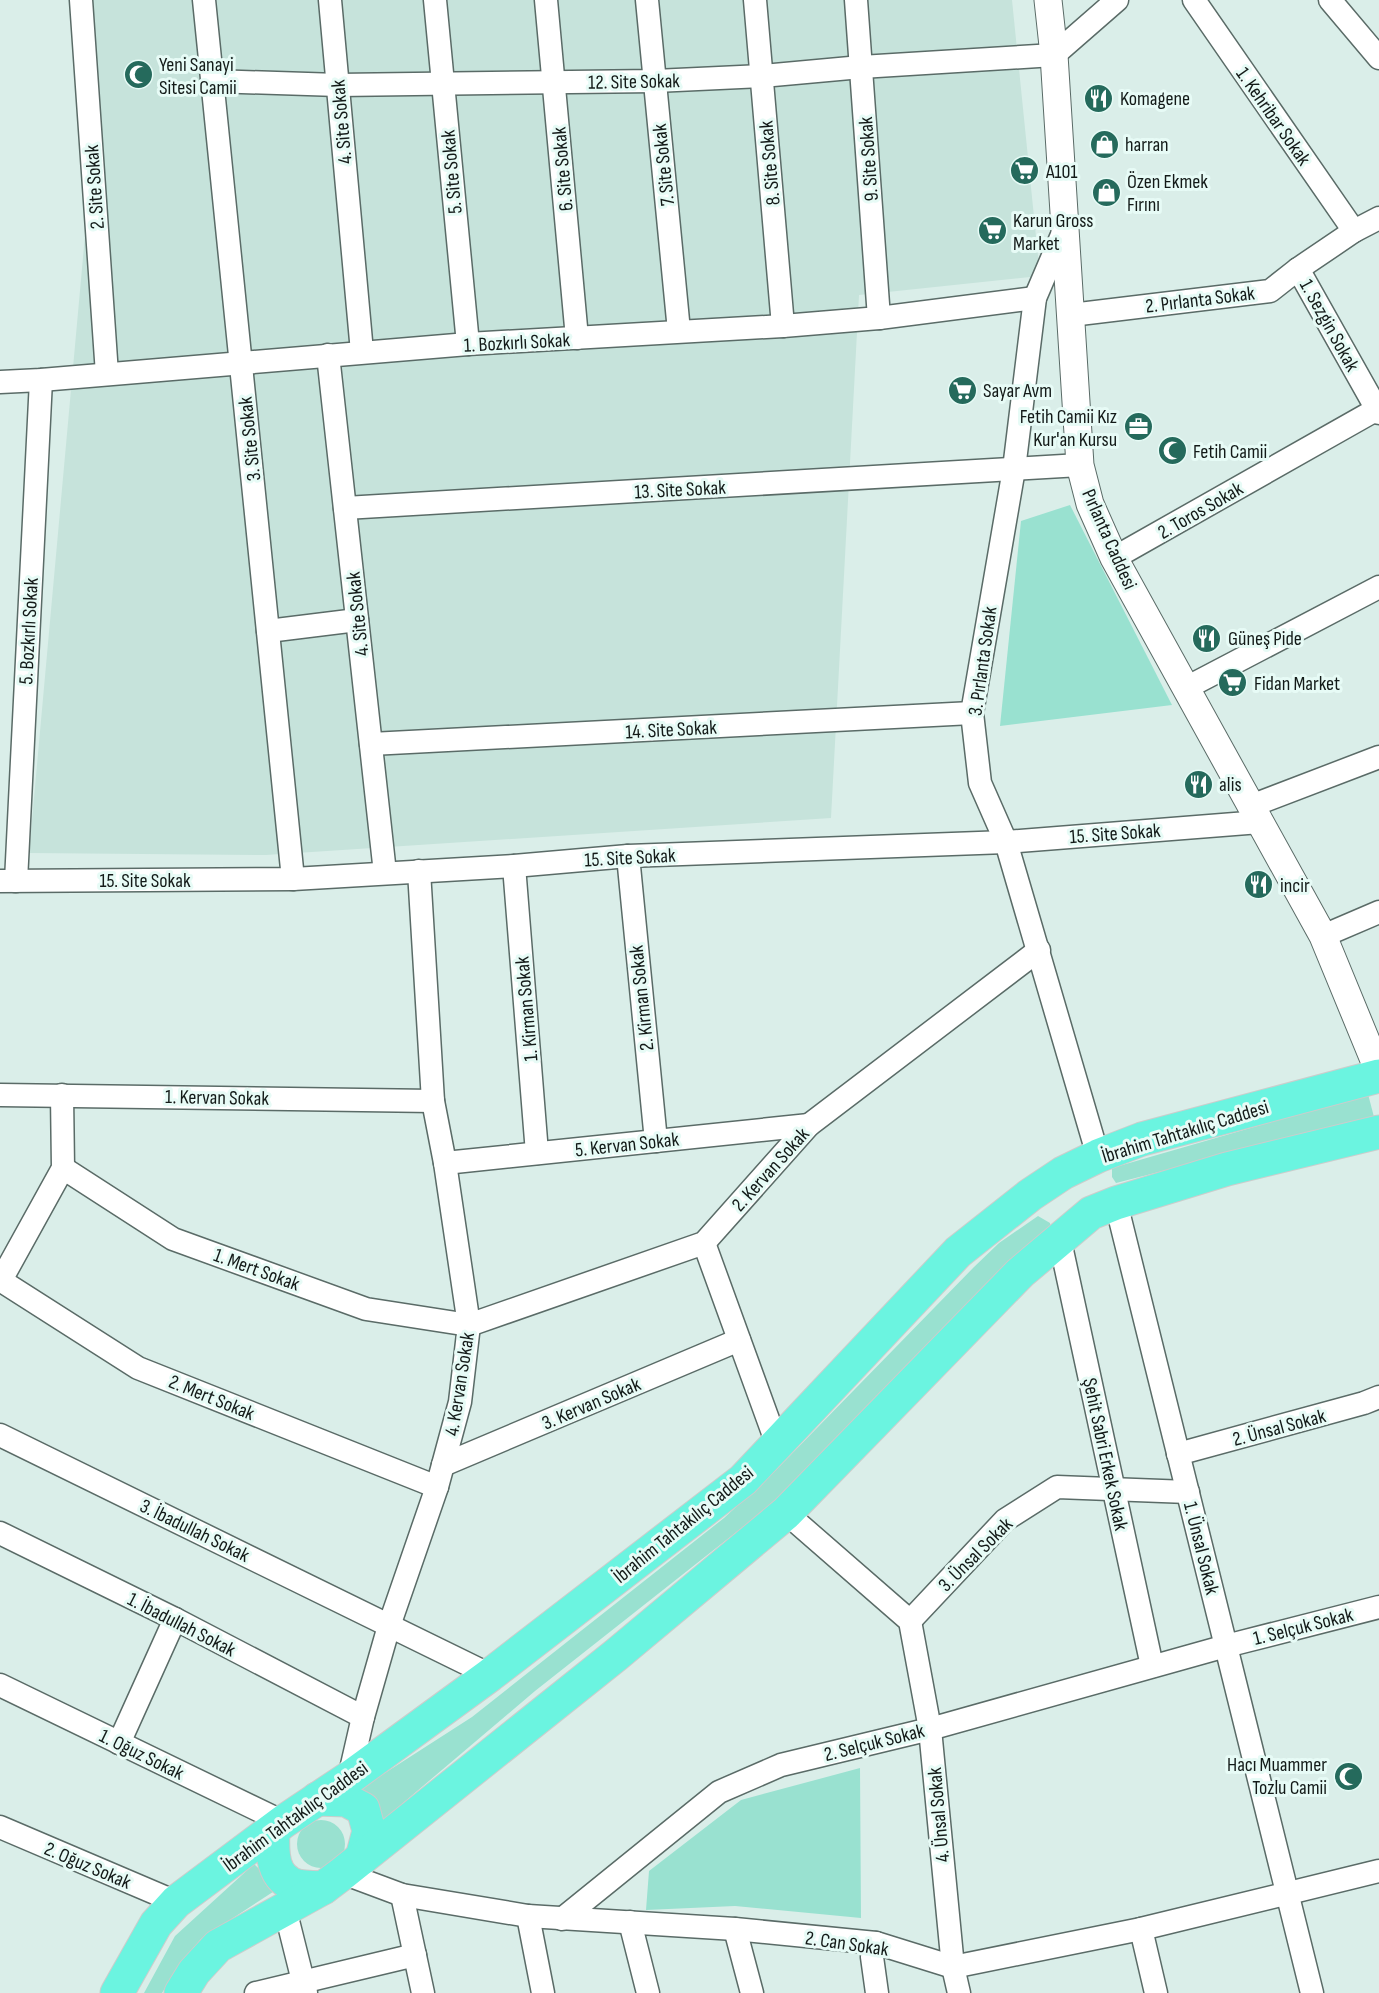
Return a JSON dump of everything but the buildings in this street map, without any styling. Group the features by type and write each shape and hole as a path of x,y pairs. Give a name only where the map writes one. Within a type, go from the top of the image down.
{"main road":[{"name":"İbrahim Tahtakılıç Caddesi","path":"117,1993 156,1924 176,1902 278,1826 349,1778 490,1675 743,1480 958,1252 1029,1195 1063,1173 1142,1139 1379,1076"},
{"path":"182,1993 194,1972 218,1946 285,1909 343,1873 616,1655 786,1513 1020,1273 1091,1213 1116,1203 1227,1169 1379,1132"},
{"path":"1098,1156 1116,1203"},
{"path":"278,1826 272,1854 278,1875 296,1886 343,1873 369,1831 363,1809 346,1800 317,1799"}],"street":[{"name":"2. Site Sokak","path":"81,0 107,374"},
{"name":"3. Site Sokak","path":"204,0 293,879"},
{"name":"4. Site Sokak","path":"330,0 362,352"},
{"name":"5. Site Sokak","path":"435,0 468,344"},
{"name":"6. Site Sokak","path":"546,0 577,339"},
{"name":"7. Site Sokak","path":"647,0 680,331"},
{"name":"8. Site Sokak","path":"755,0 783,326"},
{"name":"9. Site Sokak","path":"856,0 879,318"},
{"name":"Pırlanta Caddesi","path":"1048,0 1066,228 1080,465 1090,504 1114,558 1328,947 1379,1019"},
{"path":"1054,55 1117,0"},
{"name":"1. Kehribar Sokak","path":"1194,0 1354,231"},
{"path":"1330,0 1379,58"},
{"name":"12. Site Sokak","path":"212,81 338,84 655,81 762,76 861,67 1054,55"},
{"name":"2. Pırlanta Sokak","path":"1071,315 1270,291 1354,231 1379,218"},
{"name":"3. Pırlanta Sokak","path":"1066,228 1035,298 1014,469 972,713 980,783 1006,842 1098,1156"},
{"name":"1. Sezgin Sokak","path":"1298,269 1378,410"},
{"name":"1. Bozkırlı Sokak","path":"0,382 468,344 783,326 879,318 1035,298"},
{"name":"4. Site Sokak","path":"328,355 385,873"},
{"name":"5. Bozkırlı Sokak","path":"8,881 41,380"},
{"name":"2. Toros Sokak","path":"1114,558 1378,410"},
{"name":"13. Site Sokak","path":"345,508 1080,465"},
{"path":"1186,688 1379,587"},
{"path":"268,631 357,620"},
{"name":"14. Site Sokak","path":"371,744 972,713"},
{"name":"15. Site Sokak","path":"8,881 293,879 514,866 628,856 1006,842 1255,814 1379,757"},
{"name":"2. Kirman Sokak","path":"628,856 656,1141"},
{"name":"1. Kirman Sokak","path":"514,866 537,1153"},
{"name":"4. Kervan Sokak","path":"349,1778 363,1717 389,1626 437,1487 460,1402 469,1325 434,1101 419,871"},
{"path":"1328,947 1379,912"},
{"name":"Pırlanta Caddesi","path":"1328,947 1379,1072"},
{"name":"2. Kervan Sokak","path":"469,1325 704,1243 809,1125 1039,950"},
{"name":"1. Kervan Sokak","path":"0,1095 434,1101"},
{"path":"0,1281 63,1168 62,1095"},
{"name":"5. Kervan Sokak","path":"445,1163 809,1125"},
{"name":"1. Mert Sokak","path":"63,1168 173,1239 366,1309 469,1325"},
{"name":"1. Ünsal Sokak","path":"1116,1203 1312,1993"},
{"name":"Şehit Sabri Erkek Sokak","path":"1060,1241 1152,1666"},
{"path":"704,1243 777,1444"},
{"name":"2. Mert Sokak","path":"0,1281 138,1368 437,1487"},
{"name":"3. Kervan Sokak","path":"443,1465 739,1340"},
{"name":"2. Ünsal Sokak","path":"1178,1454 1379,1397"},
{"name":"3. İbadullah Sokak","path":"0,1435 490,1675"},
{"name":"3. Ünsal Sokak","path":"910,1622 1005,1520 1057,1487 1188,1491"},
{"path":"786,1513 910,1622"},
{"name":"1. İbadullah Sokak","path":"0,1533 175,1619 363,1717"},
{"name":"1. Selçuk Sokak","path":"1226,1646 1379,1606"},
{"path":"119,1743 175,1619"},
{"name":"4. Ünsal Sokak","path":"910,1622 930,1728 953,1967 959,1993"},
{"name":"2. Selçuk Sokak","path":"562,1919 719,1792 781,1765 930,1728 1226,1646"},
{"name":"1. Oğuz Sokak","path":"0,1685 119,1743 278,1826"},
{"name":"2. Oğuz Sokak","path":"0,1827 176,1902"},
{"name":"2. Can Sokak","path":"343,1873 402,1895 528,1916 735,1929 876,1943 953,1967 1141,1929 1379,1871"},
{"path":"402,1895 423,1993"},
{"path":"285,1909 305,1987"},
{"path":"528,1916 543,1993"},
{"path":"630,1922 648,1993"},
{"path":"735,1929 752,1993"},
{"path":"1141,1929 1156,1993"},
{"path":"876,1943 872,1957 877,1993"},
{"path":"256,1993 305,1987 415,1955"}],"shaded area":[{"path":"91,0 1012,0 1040,276 859,295 831,818 266,855 29,853 98,92"}],"green space":[{"path":"1070,505 1172,705 1000,726 1021,521"},
{"path":"1368,1094 1374,1117 1116,1183 1112,1177 1112,1168"},
{"path":"1038,1216 1050,1223 1051,1233 1007,1266 933,1338 777,1500 535,1691 383,1820 360,1789 472,1717 724,1518 775,1471 974,1267 999,1243"},
{"path":"860,1768 861,1918 735,1906 646,1910 649,1871 741,1800"},
{"path":"321,1820 338,1827 345,1844 338,1861 321,1868 304,1861 297,1844 304,1827"},
{"path":"254,1864 279,1888 201,1939 177,1968 162,1993 144,1993 175,1936"}],"place":[{"name":"Yeni Sanayi Sitesi Camii","path":"138,75"},
{"name":"Komagene","path":"1099,98"},
{"name":"harran","path":"1104,144"},
{"name":"A101","path":"1025,171"},
{"name":"Özen Ekmek Fırını","path":"1106,193"},
{"name":"Karun Gross Market","path":"992,231"},
{"name":"Sayar Avm","path":"962,390"},
{"name":"Fetih Camii Kız Kur'an Kursu","path":"1138,427"},
{"name":"Fetih Camii","path":"1172,451"},
{"name":"Güneş Pide","path":"1207,638"},
{"name":"Fidan Market","path":"1233,683"},
{"name":"alis","path":"1198,784"},
{"name":"incir","path":"1259,885"},
{"name":"Hacı Muammer Tozlu Camii","path":"1348,1776"}]}
